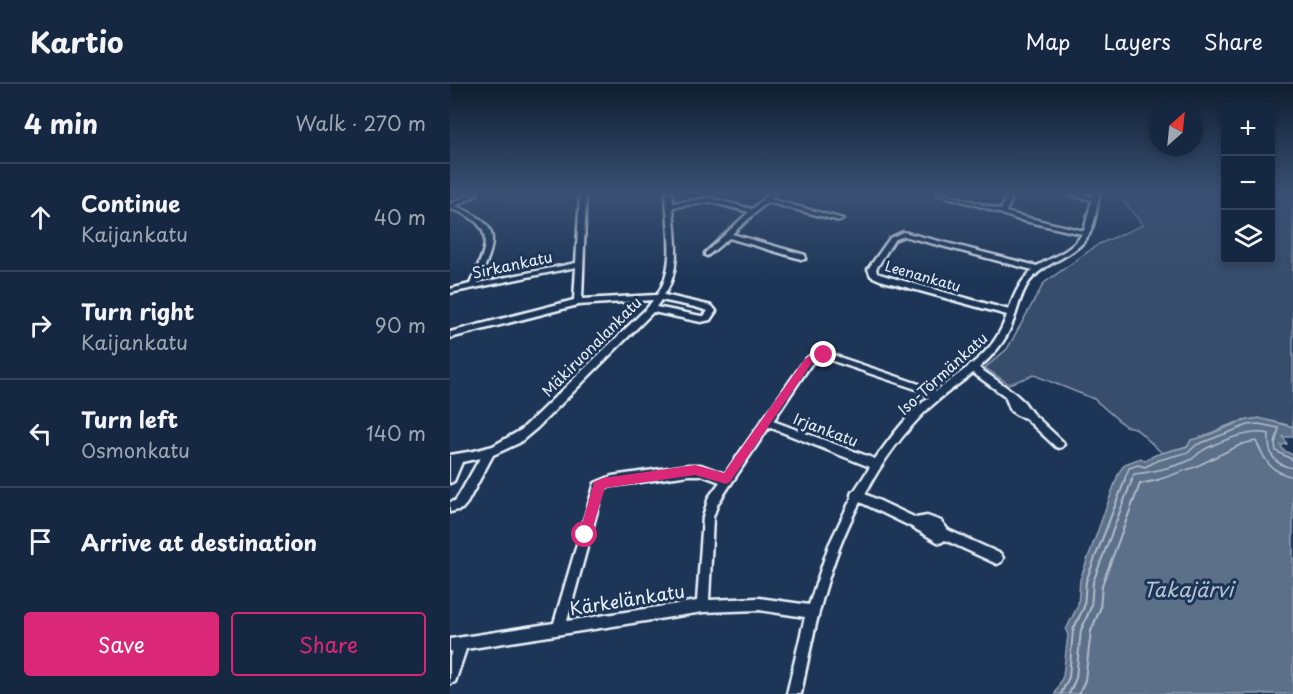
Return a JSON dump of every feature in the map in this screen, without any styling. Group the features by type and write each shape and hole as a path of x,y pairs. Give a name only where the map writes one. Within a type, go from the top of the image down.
{"street":[{"path":"473,286 489,245 489,230 484,222"},
{"path":"578,302 582,222"},
{"name":"Mäkiruonalankatu","path":"454,459 488,454 526,433 651,309 660,297 671,274 673,263 671,222"},
{"path":"707,254 742,222"},
{"path":"1038,222 1085,233 1088,222"},
{"name":"Iso-Törmänkatu","path":"794,694 811,612 825,565 856,495 875,464 897,435 936,396 972,368 997,344 1024,283 1038,269 1077,244 1085,233"},
{"name":"Leenankatu","path":"1012,314 880,277 874,274 872,269 892,239 903,234 1038,269"},
{"path":"727,236 803,257"},
{"name":"Sirkankatu","path":"450,291 580,264"},
{"path":"450,335 578,302 660,297 695,304 712,311 707,318 701,319 651,309"},
{"path":"703,606 708,517 713,501 808,362 821,355 922,388 936,396"},
{"path":"972,368 1009,394 1011,404 1016,410 1028,415 1059,444"},
{"name":"Irjankatu","path":"766,422 875,464"},
{"path":"450,507 463,499 488,454"},
{"path":"450,478 454,459"},
{"path":"559,628 598,486 612,481 689,470 709,472 726,479"},
{"path":"856,495 916,523 932,534 940,537 944,534 997,558"},
{"name":"Kärkelänkatu","path":"456,645 703,606 759,604 811,612"},
{"path":"450,677 456,645"}],"shaded area":[{"path":"1141,222 1221,222 1221,264 1275,264 1275,222 1293,222 1293,427 1278,422 1247,420 1191,440 1188,446 1162,453 1135,428 1125,426 1094,399 1034,375 1009,384 985,368 1007,349 1044,283 1099,244 1143,225"}],"water":[{"name":"Takajärvi","path":"1259,418 1293,427 1293,437 1283,437 1287,444 1281,445 1283,450 1293,455 1293,694 1055,694 1063,676 1068,635 1066,630 1078,605 1080,580 1119,472 1125,464 1141,458 1145,461 1155,455 1188,446 1191,440 1250,419"}],"route":[{"path":"585,535 598,486 603,483 695,470 709,472 726,479 808,362 814,357 824,355"}]}
